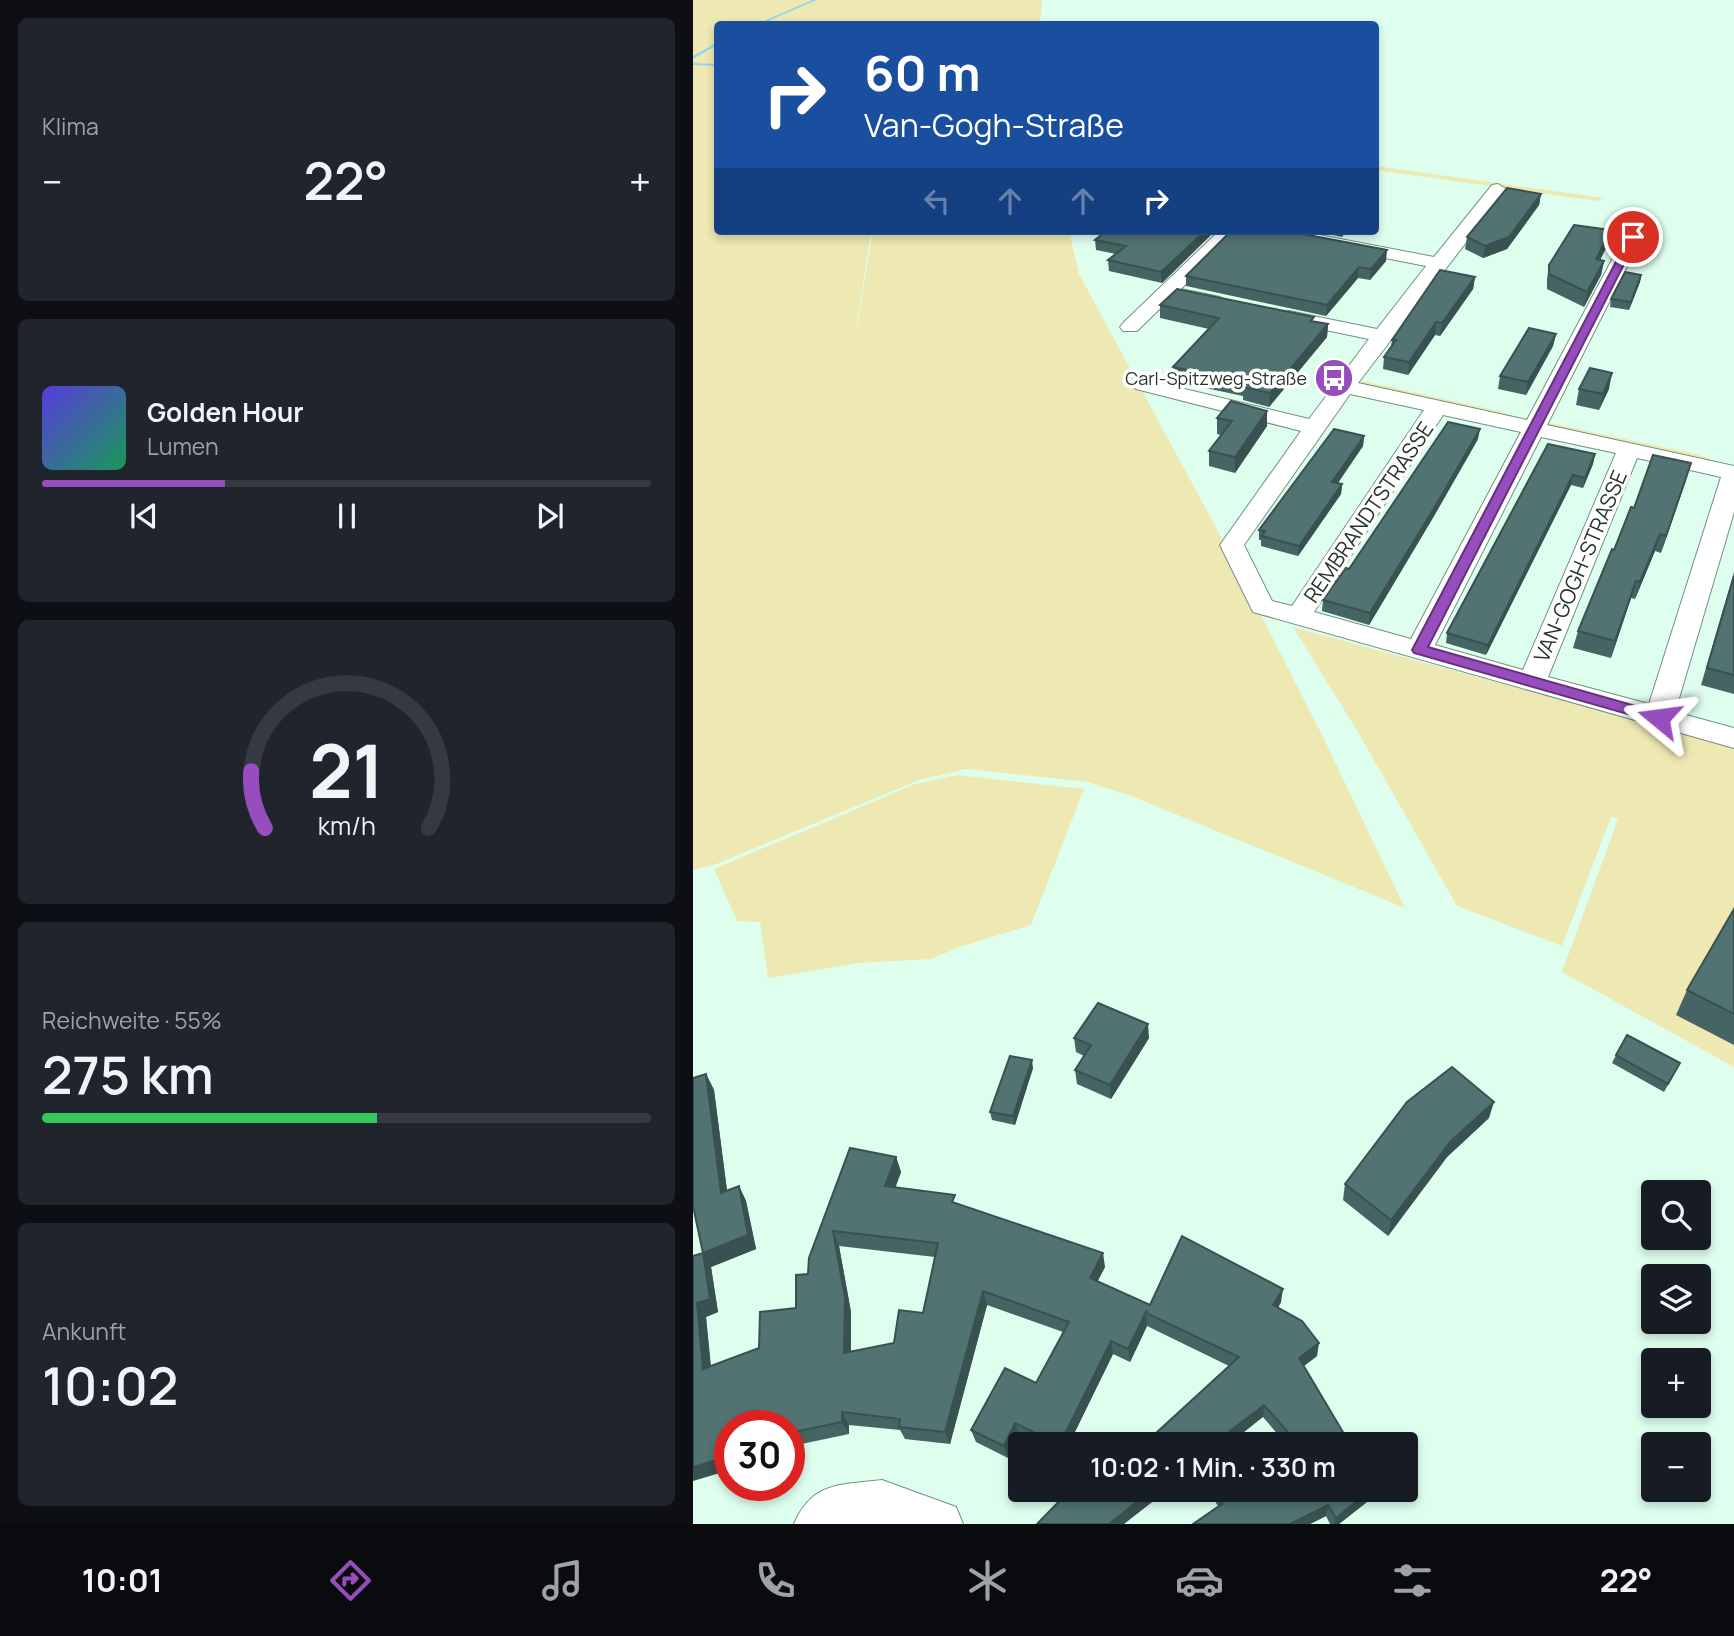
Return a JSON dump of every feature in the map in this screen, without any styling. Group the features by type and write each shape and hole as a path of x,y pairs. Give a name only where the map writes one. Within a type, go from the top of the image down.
{"street":[{"path":"1499,189 1437,263 1313,427 1232,545 1262,606 1734,738"},
{"path":"1130,327 1225,235"},
{"path":"1293,235 1437,263"},
{"path":"1419,650 1633,237"},
{"path":"1165,291 1233,305"},
{"path":"1274,313 1382,336"},
{"path":"1349,381 1536,422 1734,460"},
{"path":"1349,381 1437,408 1536,422 1629,449 1734,473 1659,718"},
{"path":"1143,385 1313,427"},
{"name":"REMBRANDTSTRASSE","path":"1298,616 1437,408"},
{"name":"VAN-GOGH-STRASSE","path":"1532,682 1629,449"},
{"path":"818,1524 831,1510 882,1503 939,1524"}],"shaded area":[{"path":"693,0 1042,0 1040,21 714,21 714,235 870,235 853,350 872,235 1070,235 1079,274 1226,546 1323,737 1405,908 1131,796 1088,782 966,769 919,780 714,865 693,870"},
{"path":"1379,166 1603,198 1598,201 1379,170"},
{"path":"1363,381 1524,419 1523,422 1360,385"},
{"path":"1545,422 1696,454 1725,465 1546,427"},
{"path":"1293,627 1734,747 1734,1067 1562,972 1618,819 1611,817 1562,946 1457,906 1358,732"},
{"path":"957,775 1084,789 1031,925 962,946 931,959 859,963 768,978 760,922 737,921 714,869 915,784"}],"building":[{"path":"1507,188 1541,194 1509,237 1485,246 1467,237"},
{"path":"1574,225 1611,230 1596,259 1604,261 1587,292 1549,274 1549,265"},
{"path":"1101,235 1201,235 1161,272 1108,260 1126,246 1095,240"},
{"path":"1227,235 1308,235 1387,250 1371,269 1359,267 1327,305 1186,276"},
{"path":"1440,270 1475,277 1442,323 1436,322 1409,362 1384,357 1396,340 1392,340"},
{"path":"1625,272 1641,275 1631,302 1611,299"},
{"path":"1177,289 1314,317 1311,321 1328,324 1270,393 1243,387 1246,383 1173,367 1219,318 1160,305"},
{"path":"1529,328 1556,334 1528,382 1500,376"},
{"path":"1590,368 1612,373 1603,394 1579,389"},
{"path":"1231,401 1267,411 1235,457 1209,451 1232,421 1217,418"},
{"path":"1448,422 1480,429 1370,613 1323,600 1346,568 1349,569"},
{"path":"1334,429 1364,436 1332,482 1342,484 1299,546 1262,536 1265,531 1259,530"},
{"path":"1548,444 1595,454 1585,478 1573,475 1488,645 1447,633"},
{"path":"1653,455 1691,463 1666,536 1660,534 1640,582 1636,581 1615,641 1578,631 1631,507 1634,508"},
{"path":"1734,576 1734,675 1707,668"},
{"path":"1734,909 1734,1014 1687,990"},
{"path":"1098,1003 1148,1024 1110,1085 1075,1070 1091,1045 1074,1038"},
{"path":"1627,1035 1680,1063 1668,1084 1616,1055"},
{"path":"1010,1056 1032,1060 1013,1116 990,1112"},
{"path":"1452,1067 1494,1102 1451,1141 1391,1220 1345,1184 1407,1102"},
{"path":"706,1074 721,1193 739,1186 748,1235 703,1253 693,1206 693,1078"},
{"path":"850,1148 896,1157 885,1186 955,1195 952,1202 1103,1253 1090,1278 1150,1305 1182,1236 1283,1289 1273,1305 1302,1321 1319,1343 1299,1358 1343,1432 1288,1432 1264,1405 1229,1432 1157,1432 1239,1357 1146,1313 1147,1310 1128,1349 1111,1341 1066,1432 1033,1432 1015,1423 1011,1432 1008,1432 1004,1446 971,1430 1005,1368 1036,1383 1069,1322 983,1291 945,1432 899,1427 900,1419 842,1412 842,1422 805,1430 805,1410 714,1410 714,1461 693,1467 693,1256 703,1253 710,1299 697,1303 703,1369 759,1348 760,1312 796,1308 796,1275 808,1274 809,1258","holes":["833,1231 938,1243 923,1313 899,1310 894,1343 844,1353 845,1298"]},
{"path":"1058,1502 1137,1502 1109,1524 1037,1524"},
{"path":"1221,1502 1356,1502 1336,1518 1328,1505 1290,1524 1193,1524 1222,1504"}],"waterway":[{"path":"766,21 815,0"},
{"path":"693,58 714,46"},
{"path":"693,64 714,65"}],"place":[{"name":"Carl-Spitzweg-Straße","path":"1334,378"}],"route":[{"path":"1633,237 1419,650 1659,718"}]}
